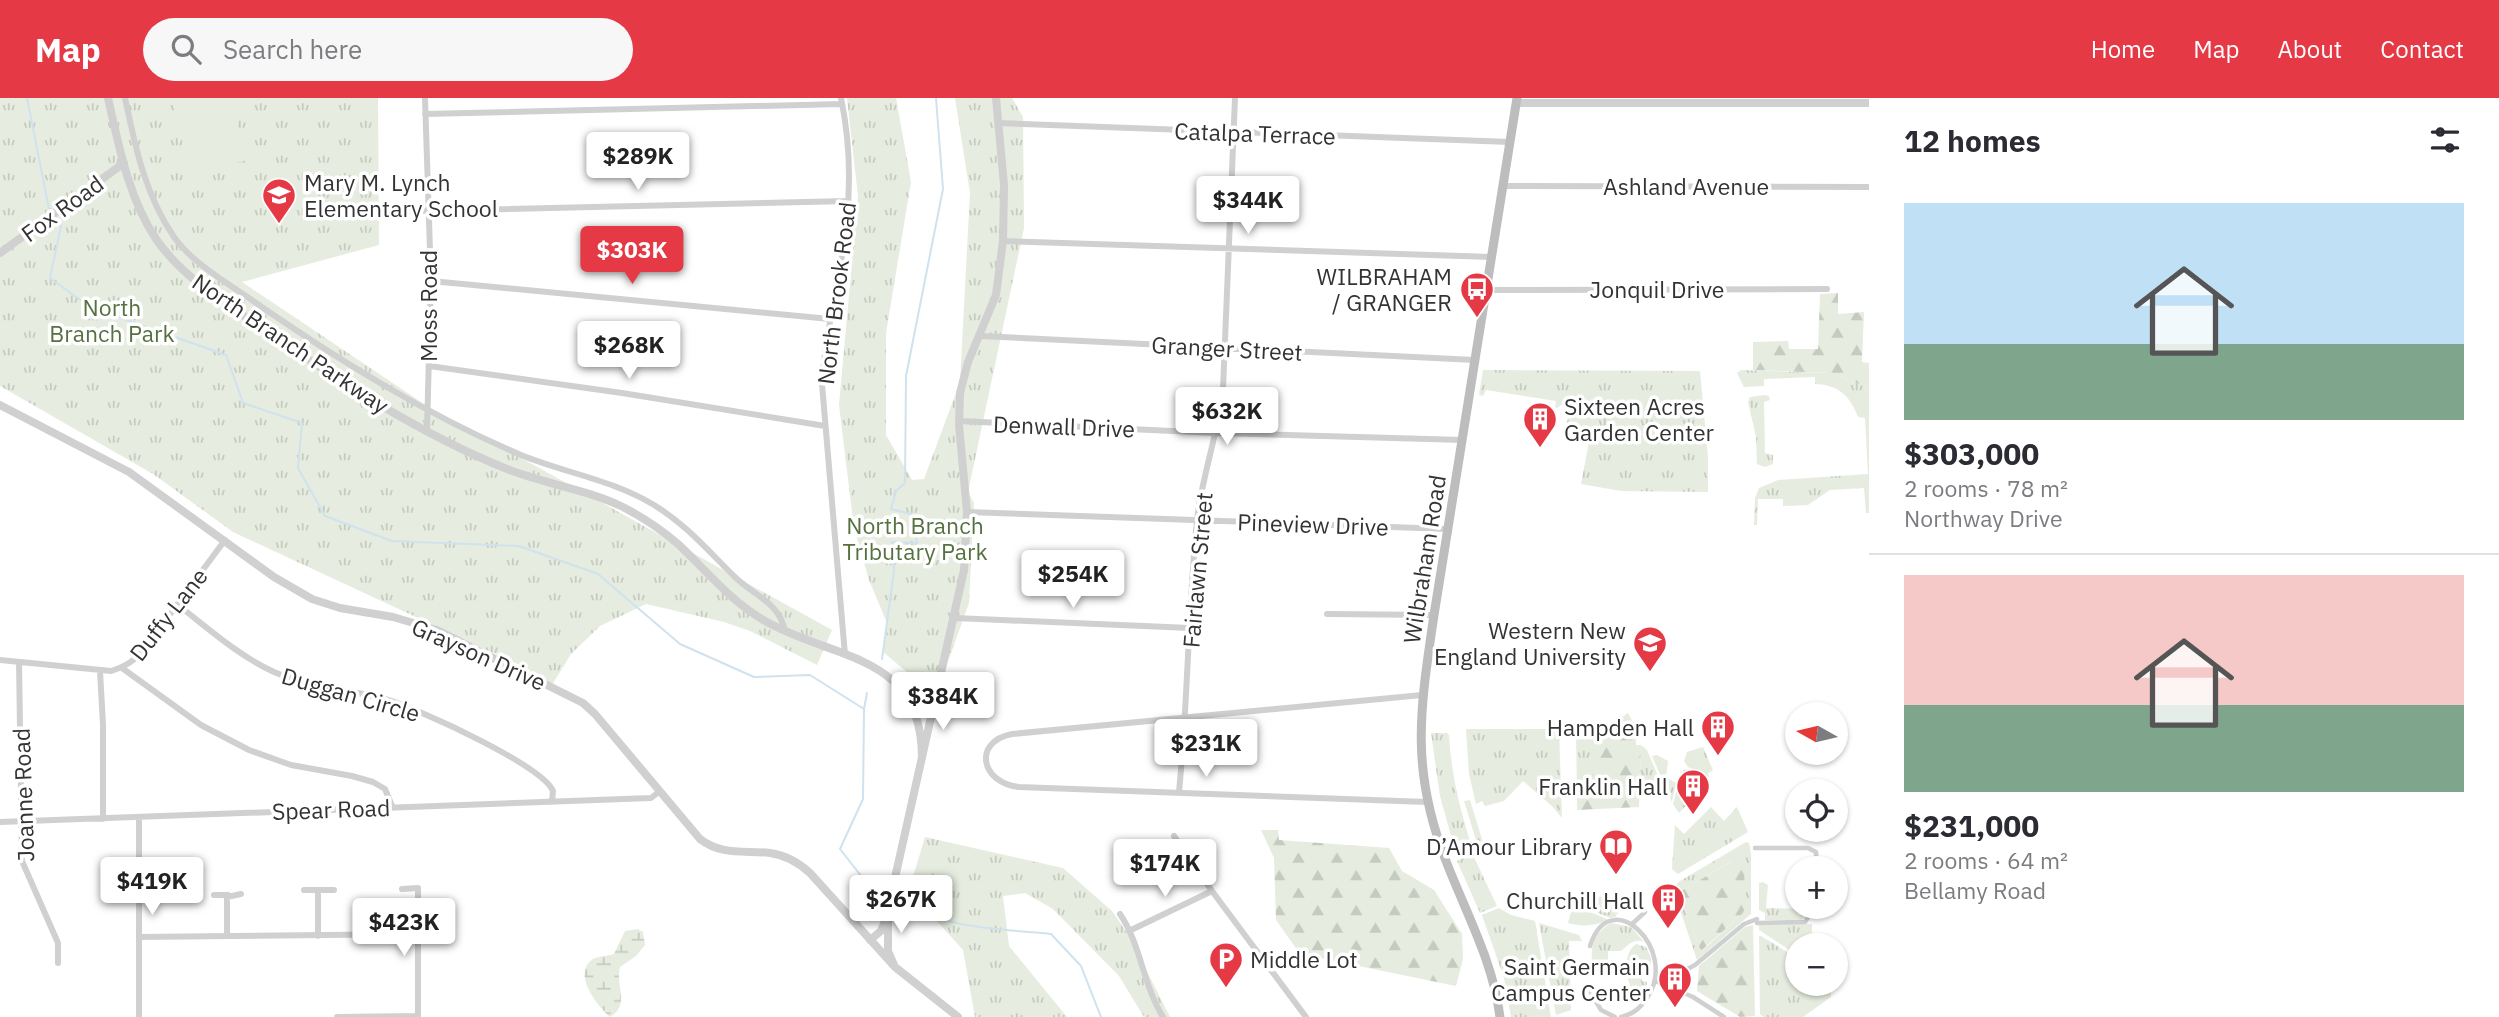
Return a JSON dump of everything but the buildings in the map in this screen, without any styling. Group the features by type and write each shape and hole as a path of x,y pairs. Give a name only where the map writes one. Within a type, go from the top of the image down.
{"main road":[{"name":"Wilbraham Road","path":"1500,1017 1490,967 1446,861 1427,802 1420,751 1422,695 1517,101"}],"street":[{"name":"North Branch Parkway","path":"108,98 132,195 162,247 187,275 334,377 427,429 509,469 600,497 632,512 670,538 742,606 785,632 845,654 885,673 898,684 913,705 920,729 922,758"},
{"path":"125,98 140,165 156,207 175,239 198,261 285,323 428,411 524,456 621,488 653,504 676,519 746,587 774,607 783,622 785,632"},
{"name":"Moss Road","path":"425,98 431,281 427,429"},
{"path":"870,940 884,926 964,570 967,512 958,421 963,378 996,295 1003,241 1004,185 996,98"},
{"name":"Fairlawn Street","path":"1179,792 1187,717 1197,520 1223,389 1235,98"},
{"path":"425,114 842,101"},
{"name":"North Brook Road","path":"842,101 849,168 848,201 823,377 845,654"},
{"path":"1517,101 1869,103"},
{"name":"Catalpa Terrace","path":"999,123 1510,142"},
{"name":"Fox Road","path":"0,253 124,163"},
{"name":"Ashland Avenue","path":"1504,186 1869,187"},
{"path":"398,210 848,201"},
{"path":"1003,241 1492,257"},
{"path":"431,281 830,319"},
{"name":"Jonquil Drive","path":"1487,290 1827,289"},
{"name":"Granger Street","path":"980,335 1475,360"},
{"path":"429,366 825,426"},
{"name":"Grayson Drive","path":"0,405 129,472 274,577 312,599 437,630 583,703 700,839 712,848 726,852 777,855 800,865 895,967 958,1017"},
{"name":"Denwall Drive","path":"958,421 1216,433 1462,440"},
{"name":"Pineview Drive","path":"967,512 1448,529"},
{"name":"Duffy Lane","path":"0,660 100,671 122,668 134,661 178,606 225,540"},
{"name":"Duggan Circle","path":"178,606 225,642 276,672 317,686 395,702 502,753 545,779 553,791 552,802"},
{"path":"1326,614 1434,615"},
{"path":"955,618 1191,628"},
{"name":"Joanne Road","path":"19,662 22,861 58,943 58,963"},
{"path":"122,668 201,725 249,750 291,765 373,782 385,789 392,806"},
{"path":"100,671 103,819"},
{"path":"1422,695 1012,734 992,743 987,756 988,768 995,779 1008,786 1427,802"},
{"path":"913,705 936,700"},
{"name":"Spear Road","path":"0,822 651,798 660,791"},
{"path":"139,817 139,1017"},
{"path":"1174,836 1306,1017"},
{"path":"1755,848 1808,848 1816,852 1816,856"},
{"path":"337,1017 418,1016 418,888 402,889"},
{"path":"304,890 334,890"},
{"path":"318,936 317,894 320,890"},
{"path":"1131,930 1212,891"},
{"path":"214,895 241,894"},
{"path":"226,936 228,895"},
{"path":"888,909 888,951 895,967"},
{"path":"1632,924 1645,912"},
{"path":"1120,914 1131,930 1153,997 1163,1017"},
{"path":"1673,989 1674,980 1680,974 1695,965 1744,924 1757,921 1805,922 1807,919"},
{"path":"1590,946 1594,933 1604,923 1615,920 1632,924 1651,946 1655,981 1648,997 1638,1009 1621,1017"},
{"path":"139,937 418,934"},
{"path":"1655,981 1693,997 1724,1017"},
{"path":"1591,993 1601,1010 1615,1017"}],"green space":[{"name":"North Branch Park","path":"0,98 378,98 379,245 242,282 427,406 832,630 817,665 750,631 724,622 646,604 600,626 571,654 549,690 528,678 530,670 233,532 153,474 0,386"},
{"path":"171,98 231,98 247,160 191,175"},
{"name":"North Branch Tributary Park","path":"847,98 896,98 911,182 886,333 886,435 912,480 924,479 960,382 970,193 955,98 1012,98 1023,117 1024,228 968,492 974,503 969,603 945,670 926,688 883,652 887,623 869,580 854,528 839,405 858,196"},
{"path":"1838,293 1838,314 1864,312 1862,362 1869,363 1869,388 1830,373 1753,370 1753,342 1788,341 1789,349 1818,349 1820,294"},
{"path":"1483,370 1700,371 1708,457 1708,492 1621,491 1581,484 1589,442 1565,436 1570,403 1564,403 1557,408 1556,401 1486,390 1483,396 1479,395"},
{"path":"1741,370 1830,373 1869,388 1869,513 1866,513 1864,488 1830,490 1808,505 1783,506 1783,499 1758,499 1757,525 1754,525 1755,498 1759,488 1778,480 1868,474 1865,418 1858,417 1851,403 1837,389 1815,384 1815,377 1764,379 1764,386 1744,387 1737,373"},
{"path":"1769,396 1770,400 1764,402 1765,453 1773,455 1773,464 1765,467 1757,464 1756,437 1748,402 1750,397"},
{"path":"1628,713 1636,728 1636,745 1641,745 1639,807 1577,810 1577,794 1600,765 1600,728 1607,727"},
{"path":"1600,728 1600,765 1577,794 1576,730"},
{"path":"1466,729 1559,729 1562,818 1523,781 1504,801 1485,806 1482,801 1476,804 1469,774"},
{"path":"1431,733 1449,735 1456,789 1470,841 1469,846 1456,854 1440,796"},
{"path":"1641,745 1647,750 1666,795 1639,796"},
{"path":"1703,747 1713,770 1708,773 1709,777 1688,767 1684,761 1687,752"},
{"path":"1657,755 1668,761 1666,777 1676,783 1672,802 1652,756"},
{"path":"1685,769 1706,780 1703,788 1679,813 1673,804 1681,773"},
{"path":"1470,800 1485,849 1479,850 1464,801"},
{"path":"1711,807 1724,821 1737,807 1748,832 1678,874 1672,869 1675,825 1684,834"},
{"path":"1261,830 1278,830 1279,840 1389,848 1402,871 1434,890 1462,934 1463,959 1456,986 1300,954 1276,920 1274,858"},
{"path":"925,837 1063,868 1112,911 1128,934 1170,1017 1144,1017 1119,976 1053,909 1025,893 1003,896 1009,946 1067,1017 975,1017 963,950 936,920 912,880"},
{"path":"1746,842 1749,843 1751,914 1697,960 1671,889","holes":["1730,862 1744,863 1743,913 1703,950 1700,949 1680,895 1681,891"]},
{"path":"1472,853 1497,906 1480,913 1457,861"},
{"path":"1734,860 1744,863 1743,913 1702,950 1680,895 1681,891"},
{"path":"1759,883 1768,885 1766,908 1785,908 1785,919 1803,919 1765,920 1765,913 1759,910"},
{"path":"1628,896 1615,917 1610,918 1584,907 1590,897"},
{"path":"1578,907 1609,920 1588,925 1568,923 1572,908"},
{"path":"1499,908 1511,915 1535,921 1551,1017 1511,1017 1504,978 1482,915"},
{"path":"1539,923 1579,935 1582,941 1569,941 1571,1010 1556,1015"},
{"path":"1611,923 1631,927 1644,942 1634,942 1621,951 1608,951 1605,965 1592,965 1594,941 1600,931"},
{"path":"1759,924 1812,924 1812,933 1785,933 1785,947 1759,930"},
{"path":"1753,925 1755,1016 1740,1017 1697,991 1699,966 1745,927"},
{"path":"638,929 643,932 645,945 636,956 620,967 620,1007 610,1017 589,990 585,973 587,965 593,959 614,954 625,931"},
{"path":"1761,936 1785,951 1785,996 1831,997 1803,1017 1764,1017 1760,1014"},
{"path":"1636,944 1646,947 1651,958 1651,972 1641,976 1642,981 1647,982 1646,990 1641,992 1632,989 1627,972 1627,959"}],"waterway":[{"path":"27,98 49,209"},
{"path":"882,659 894,571 892,542 917,543 911,514 891,509 896,491 905,483 906,376 943,189 936,98"},
{"path":"56,220 61,226 50,278 90,307 226,355 243,403 302,423 298,468 325,516 392,541 519,546 598,574 680,644 754,677 810,675 864,709 863,799 840,849 881,898"},
{"path":"864,709 867,693"},
{"path":"898,902 916,911 953,922 992,929 1051,934 1081,966 1101,1017"}],"place":[{"name":"Mary M. Lynch Elementary School","path":"279,225"},
{"name":"WILBRAHAM / GRANGER","path":"1477,319"},
{"name":"Sixteen Acres Garden Center","path":"1540,449"},
{"name":"Western New England University","path":"1650,673"},
{"name":"Hampden Hall","path":"1718,757"},
{"name":"Franklin Hall","path":"1693,816"},
{"name":"D’Amour Library","path":"1616,876"},
{"name":"Churchill Hall","path":"1668,930"},
{"name":"Middle Lot","path":"1226,989"},
{"name":"Saint Germain Campus Center","path":"1675,1009"}]}
